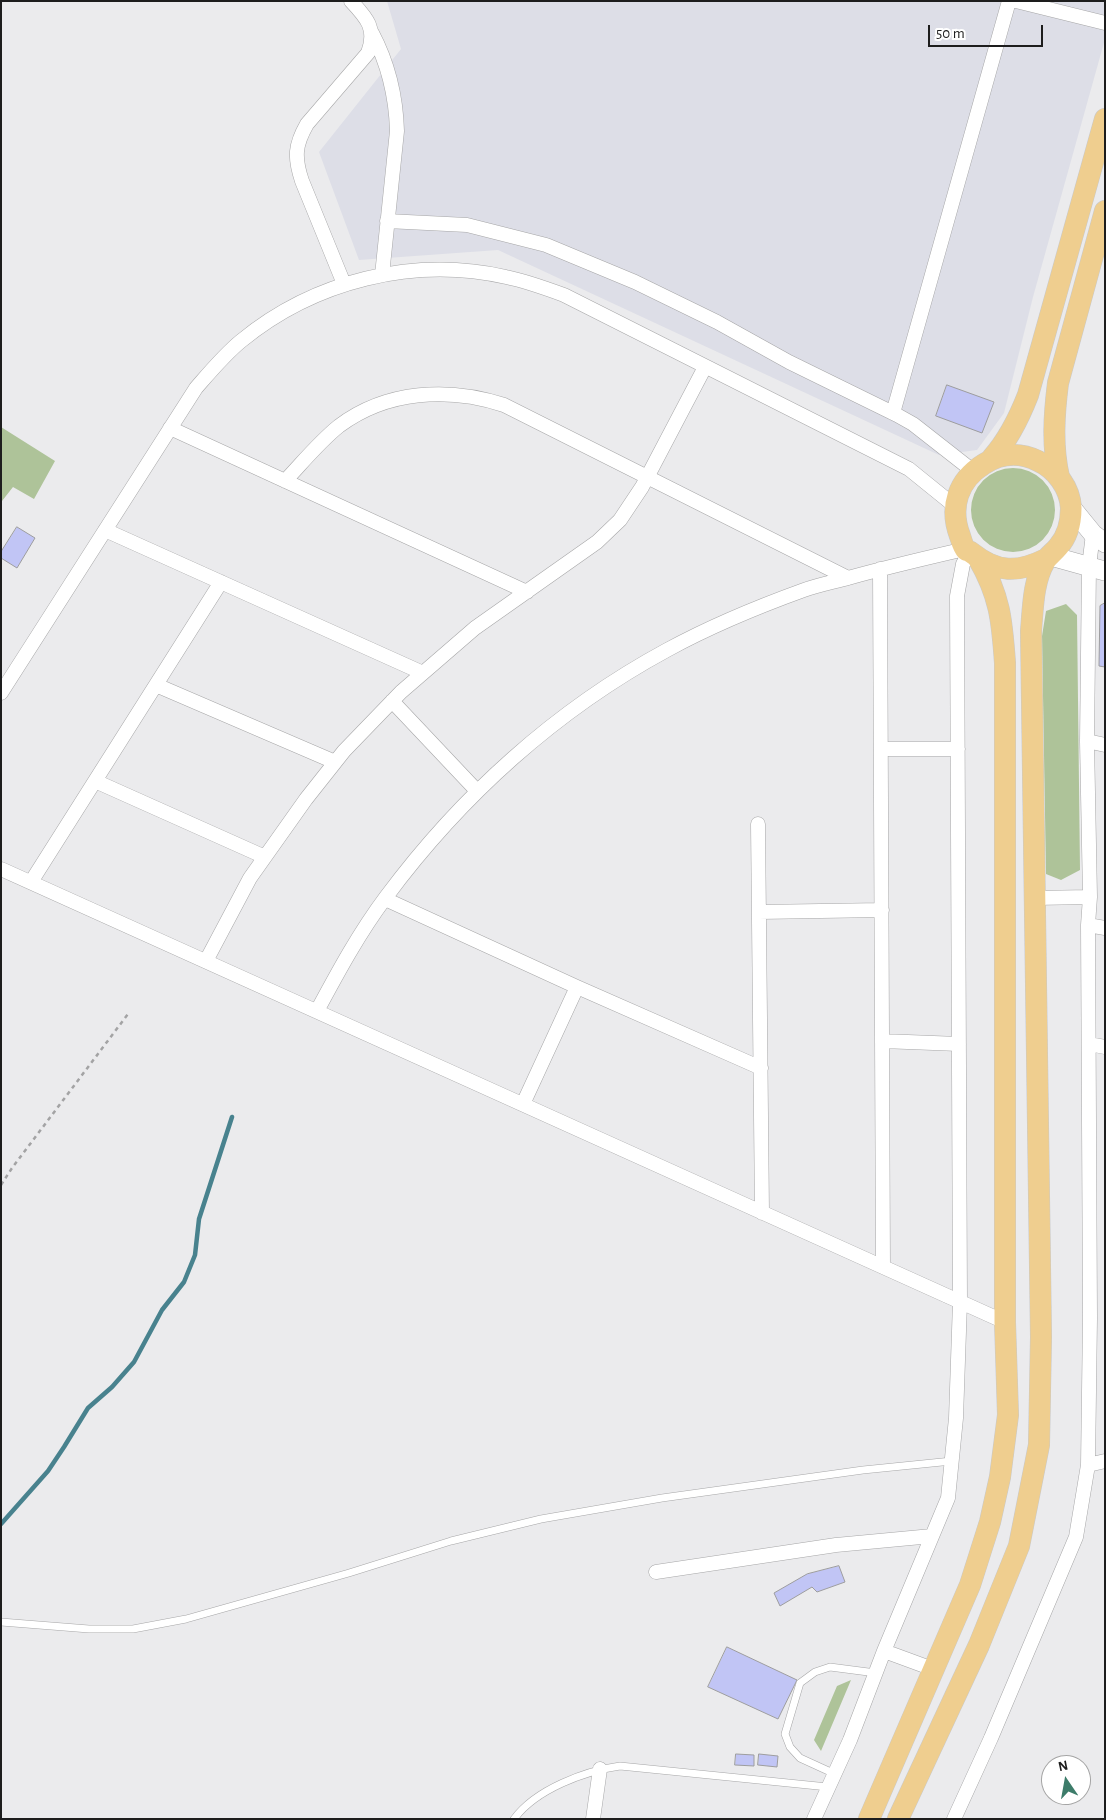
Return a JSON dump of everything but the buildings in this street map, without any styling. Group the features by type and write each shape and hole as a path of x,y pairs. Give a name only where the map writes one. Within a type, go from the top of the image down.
{"main road":[{"path":"869,1819 970,1585 990,1522 1000,1477 1008,1415 1006,1322 1005,663 999,606 991,580 971,553 957,528 957,497 963,483 973,471 992,458 1005,444 1018,420 1028,395 1105,119"},
{"path":"1059,478 1054,435 1058,383 1104,215 1080,212"},
{"path":"898,1819 979,1645 1019,1546 1039,1445 1042,1337 1031,631 1038,578 1048,558 1067,534 1071,507 1067,491 1059,478 1046,464 1029,456 1010,454 992,458"},
{"path":"1071,507 1099,539"},
{"path":"971,553 994,567 1012,570 1030,567 1048,558 1097,568"}],"street":[{"path":"351,1 370,24 388,69 396,104 397,131 382,274"},
{"path":"893,413 1009,1"},
{"path":"1016,1 1105,23"},
{"path":"344,284 302,180 297,166 296,151 300,137 307,124 368,53 372,44 372,33"},
{"path":"387,221 467,224 546,245 652,290 913,424 973,471"},
{"path":"1,693 196,388 217,364 265,322 293,306 344,284 382,274 444,270 474,272 505,276 535,284 564,295 909,469 956,507"},
{"path":"206,961 241,894 306,799 335,762 392,701 476,628 584,552 609,532 632,504 648,477 705,366"},
{"path":"285,481 326,437 357,415 393,401 429,394 466,395 504,405 848,578"},
{"path":"170,428 526,592"},
{"path":"105,530 423,673"},
{"path":"954,1819 991,1738 1076,1537 1088,1465 1090,1318 1088,925 1090,897 1087,741 1099,539"},
{"path":"317,1011 349,953 385,898 432,839 477,791 541,734 602,689 667,650 735,617 806,590 880,569 971,553"},
{"path":"814,1819 850,1740 884,1651 948,1498 956,1418 960,1302 957,596 963,564 971,553"},
{"path":"880,569 883,1267"},
{"path":"31,882 221,582"},
{"path":"156,685 335,762"},
{"path":"392,701 477,791"},
{"path":"1087,741 1105,745"},
{"path":"881,749 958,749"},
{"path":"95,781 265,857"},
{"path":"758,824 762,1213"},
{"path":"1,868 1006,1322"},
{"path":"1034,898 1090,897"},
{"path":"385,898 577,987 761,1068"},
{"path":"759,912 882,910"},
{"path":"1088,925 1105,928"},
{"path":"523,1104 577,987"},
{"path":"882,1041 959,1044"},
{"path":"1089,1044 1105,1047"},
{"path":"1090,1318 1105,1316"},
{"path":"1088,1465 1105,1462"},
{"path":"656,1572 836,1545 932,1536"},
{"path":"884,1651 933,1669"},
{"path":"593,1819 600,1769"}],"lane":[{"path":"1,1622 89,1629 133,1629 186,1619 349,1573 451,1541 541,1519 662,1498 863,1470 952,1461"},
{"path":"835,1774 800,1758 790,1747 785,1734 800,1683 815,1672 830,1668 876,1673"},
{"path":"514,1819 543,1792 600,1769 620,1766 829,1787"}],"path":[{"path":"1,1186 12,1168 128,1014"}],"shaded area":[{"path":"387,1 1105,1 1105,39 1033,297 1004,413 977,450 939,455 498,250 359,260 319,152 401,49"}],"green space":[{"path":"1,427 55,461 34,499 13,487 1,500"},
{"path":"1013,468 1029,471 1043,480 1052,494 1055,510 1052,526 1043,540 1029,549 1013,552 997,549 983,540 974,526 971,510 974,494 983,480 997,471"},
{"path":"1066,604 1077,615 1080,870 1061,880 1046,874 1042,636 1046,611"},
{"path":"851,1680 821,1751 814,1740 837,1686"}],"waterway":[{"path":"1,1524 48,1471 88,1408 112,1387 134,1362 162,1310 184,1282 195,1255 199,1219 232,1117"}]}
